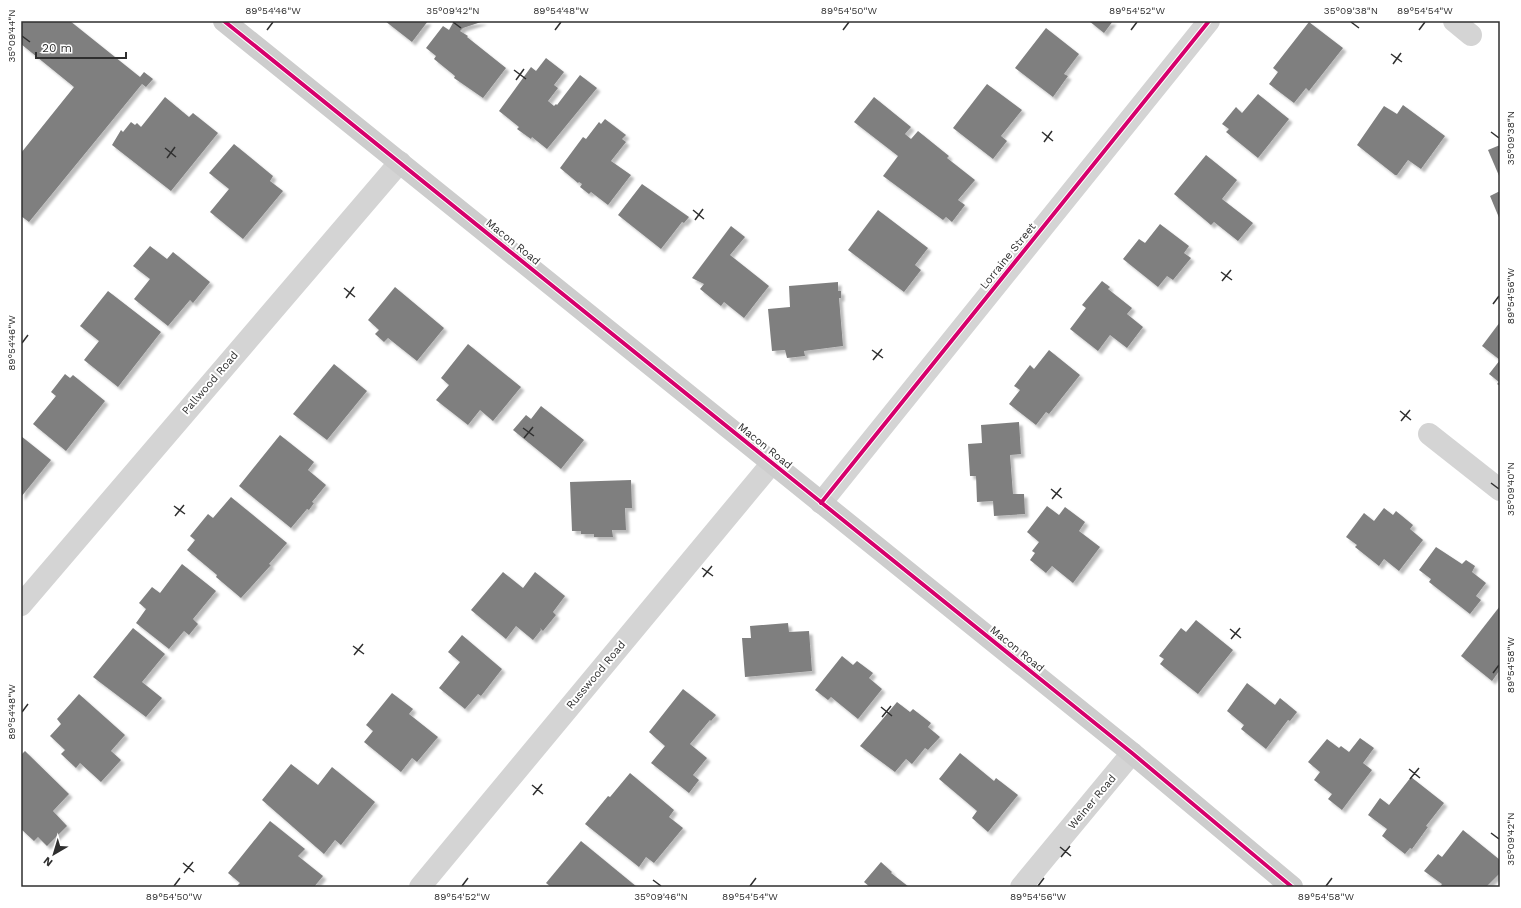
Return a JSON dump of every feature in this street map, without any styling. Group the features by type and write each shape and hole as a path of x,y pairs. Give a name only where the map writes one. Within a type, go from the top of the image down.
{"main road":[{"name":"Macon Road","path":"224,21 1132,753 1292,887"}],"street":[{"name":"Lorraine Street","path":"821,503 1210,21"},
{"path":"1454,21 1471,34"},
{"name":"Pallwood Road","path":"21,605 400,162"},
{"path":"1429,434 1500,490"},
{"name":"Russwood Road","path":"420,887 772,463"},
{"name":"Weiner Road","path":"1020,887 1132,753"}],"building":[{"path":"21,21 70,21 140,77 144,72 153,79 146,87 142,84 29,222 21,216 21,153 74,87 21,44"},
{"path":"385,21 428,21 412,42"},
{"path":"454,21 484,21 463,28 460,31 506,68 483,98 454,78 455,76 434,59 436,56 426,48 443,26 449,30"},
{"path":"1089,21 1113,21 1104,33"},
{"path":"1309,22 1343,48 1309,91 1306,88 1294,103 1269,84 1278,72 1273,68"},
{"path":"1046,28 1079,54 1064,74 1068,76 1053,97 1015,68"},
{"path":"546,58 564,72 554,85 558,88 548,101 554,106 556,104 557,105 580,75 597,88 547,149 532,137 531,139 517,129 519,127 499,111 531,67 536,71"},
{"path":"987,84 1022,110 1001,136 1007,141 993,159 953,128"},
{"path":"1258,94 1289,119 1258,158 1226,132 1229,129 1222,124 1236,107 1242,113"},
{"path":"165,97 189,117 193,113 218,133 171,191 112,145 121,130 123,132 131,122 135,125 137,123 141,127"},
{"path":"874,97 911,127 905,134 911,139 918,131 949,156 947,158 975,180 958,200 965,205 952,222 946,217 943,220 883,176 898,156 854,122"},
{"path":"1403,105 1445,136 1421,169 1408,160 1397,175 1395,175 1357,145 1384,106 1397,114"},
{"path":"605,119 626,135 622,139 626,142 611,161 631,175 608,205 591,192 589,194 580,187 582,184 579,182 578,183 560,168 583,137 586,139 599,122 601,124"},
{"path":"234,144 273,176 270,181 283,191 243,239 210,212 229,189 209,173"},
{"path":"1500,145 1500,178 1488,150"},
{"path":"1206,155 1237,180 1222,199 1253,223 1238,241 1214,222 1211,225 1174,194"},
{"path":"642,184 689,217 684,223 682,222 661,249 618,215"},
{"path":"1500,191 1500,220 1490,196"},
{"path":"878,210 928,248 915,265 921,270 904,292 848,250"},
{"path":"1160,224 1189,246 1184,253 1191,258 1173,280 1167,276 1158,287 1123,259 1139,239 1145,243"},
{"path":"731,226 745,237 730,255 769,286 744,318 724,302 721,306 700,289 704,284 692,278"},
{"path":"150,246 167,259 173,252 210,282 193,303 190,300 168,326 134,299 150,279 133,266"},
{"path":"1102,281 1110,287 1108,289 1132,308 1127,314 1143,327 1127,348 1110,335 1098,351 1070,329 1086,308 1082,305"},
{"path":"838,282 838,291 841,291 841,298 839,298 843,346 804,351 805,356 787,358 785,350 772,351 768,309 790,307 789,286"},
{"path":"395,287 444,328 417,361 388,338 384,342 375,334 379,330 368,320"},
{"path":"108,291 161,332 118,387 84,360 99,341 80,326"},
{"path":"1500,322 1500,360 1482,346"},
{"path":"468,344 521,387 493,421 480,410 468,425 436,400 449,385 441,378"},
{"path":"1049,350 1080,375 1049,414 1046,412 1036,425 1009,404 1020,390 1014,386 1030,365 1034,369"},
{"path":"1500,360 1500,386 1497,384 1499,382 1489,374"},
{"path":"334,364 367,391 327,440 293,414"},
{"path":"65,374 70,378 73,375 105,401 66,451 33,424 56,396 51,392"},
{"path":"541,406 584,440 561,469 513,430 526,415 531,419"},
{"path":"1019,422 1021,454 1010,455 1013,494 1024,494 1025,514 994,516 993,501 977,502 976,476 970,476 968,444 982,443 981,425"},
{"path":"280,435 314,462 308,470 326,485 312,502 314,503 309,510 307,509 291,528 239,486"},
{"path":"21,436 51,460 21,497"},
{"path":"631,480 632,508 625,508 626,530 612,530 613,537 594,537 594,534 581,534 581,531 572,531 570,482"},
{"path":"231,497 287,543 269,564 271,565 241,598 216,577 217,575 187,550 195,540 190,536 208,514 213,518"},
{"path":"1047,506 1059,515 1065,507 1085,522 1079,531 1100,547 1073,583 1052,566 1046,573 1030,560 1035,553 1032,551 1039,542 1027,532"},
{"path":"1384,508 1393,515 1396,511 1413,525 1410,529 1423,540 1399,571 1384,559 1379,566 1355,547 1357,545 1346,537 1364,513 1374,521"},
{"path":"1436,547 1462,564 1466,560 1475,566 1472,572 1486,583 1476,596 1481,600 1470,614 1429,582 1431,579 1419,570"},
{"path":"182,564 216,591 193,619 198,624 189,635 184,631 169,649 136,623 146,609 139,603 152,587 160,593"},
{"path":"503,572 523,588 535,572 565,596 553,612 556,615 543,631 540,628 541,630 533,640 516,626 506,639 471,610"},
{"path":"1500,606 1500,670 1492,681 1461,656"},
{"path":"1196,620 1233,650 1198,694 1160,664 1164,659 1159,656 1181,628 1186,632"},
{"path":"788,623 789,632 809,631 812,671 745,677 742,638 751,638 750,626"},
{"path":"133,628 165,654 142,682 162,698 146,717 93,677"},
{"path":"462,635 502,669 481,696 478,694 465,709 439,688 460,662 448,652"},
{"path":"842,656 853,665 857,661 873,673 869,678 882,689 858,719 831,697 828,700 815,690"},
{"path":"1247,683 1275,705 1280,698 1297,712 1290,721 1288,720 1266,749 1241,729 1244,725 1227,711"},
{"path":"683,689 716,715 690,744 707,758 693,775 699,780 689,793 651,763 665,746 649,732"},
{"path":"392,693 413,709 409,714 438,737 417,762 412,758 401,772 364,742 373,731 366,725"},
{"path":"79,694 125,735 111,751 121,760 101,782 80,763 76,768 61,754 65,750 50,736 61,724 57,719"},
{"path":"897,702 910,712 913,709 931,723 928,727 940,737 928,750 925,748 912,764 906,759 895,772 860,746"},
{"path":"1360,738 1374,748 1363,763 1372,770 1342,810 1328,799 1332,794 1314,780 1320,772 1308,762 1327,739 1339,748 1341,746 1349,752"},
{"path":"25,751 69,794 53,811 67,826 47,846 38,837 34,841 21,829 21,755"},
{"path":"960,753 994,781 996,778 1018,795 988,832 972,818 977,811 939,779"},
{"path":"291,764 318,785 332,767 375,802 341,845 335,840 324,854 262,800"},
{"path":"630,773 674,810 669,817 683,828 654,863 646,857 639,867 585,824 608,796 610,797"},
{"path":"1411,777 1444,803 1426,826 1428,827 1412,849 1410,848 1405,854 1382,836 1387,829 1368,815 1380,798 1389,805"},
{"path":"270,821 305,849 298,856 323,876 314,887 236,887 240,883 228,873"},
{"path":"1463,830 1500,860 1500,873 1486,887 1440,887 1442,884 1424,871 1438,854 1442,857"},
{"path":"581,841 637,887 551,887 546,883"},
{"path":"881,862 892,872 891,873 909,887 870,887 864,882"}],"cycle path":[{"path":"224,21 1132,753 1292,887"},
{"path":"821,503 1209,21"}]}
